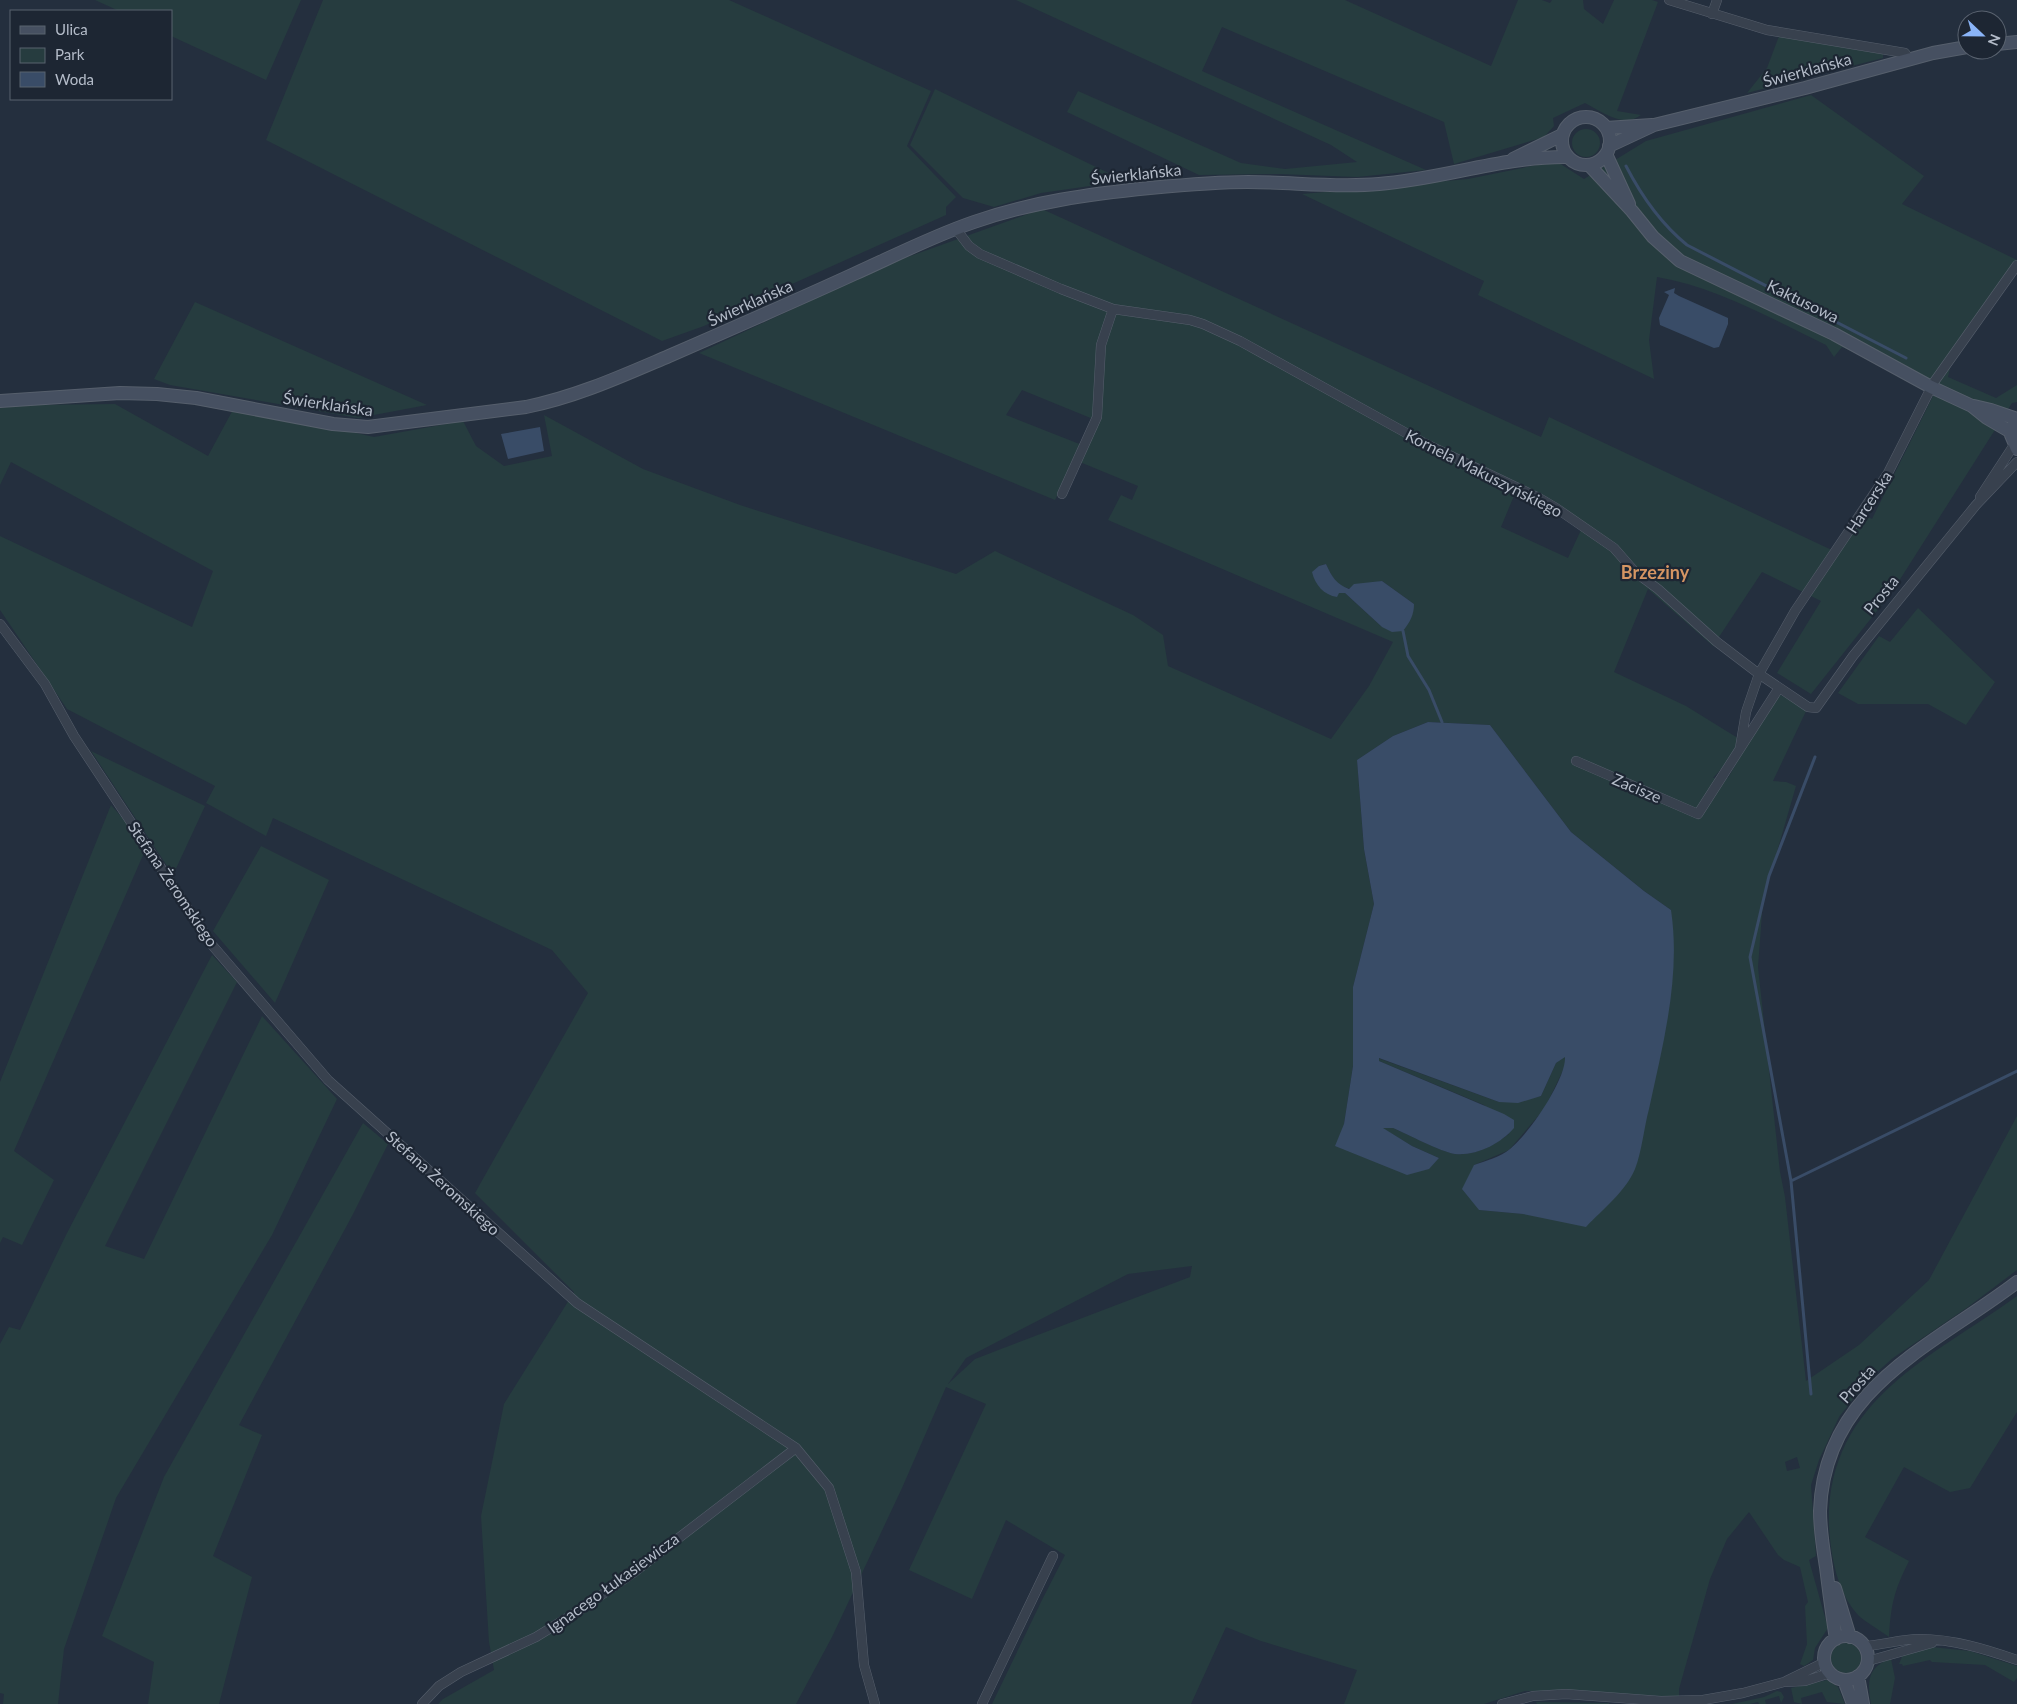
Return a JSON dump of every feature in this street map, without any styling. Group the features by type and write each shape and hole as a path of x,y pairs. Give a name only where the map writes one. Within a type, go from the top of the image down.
{"street":[{"path":"1669,0 1783,33 1905,53 1908,59"},
{"path":"1712,14 1717,0"},
{"name":"Świerklańska","path":"1606,128 1654,125 1806,88 1908,59 1957,49"},
{"path":"1584,117 1594,119 1606,128 1609,137 1608,150 1599,161 1589,165 1575,163 1568,157 1562,147 1562,135 1570,123 1584,117"},
{"name":"Świerklańska","path":"1608,150 1654,125"},
{"name":"Świerklańska","path":"1508,161 1562,135"},
{"name":"Kaktusowa","path":"1608,150 1632,211"},
{"name":"Świerklańska","path":"0,401 120,393 169,395 333,424 368,427 526,407 580,392 620,377 956,229 996,215 1037,204 1093,194 1216,183 1260,182 1325,186 1381,184 1431,178 1508,161 1568,157"},
{"name":"Kaktusowa","path":"1589,165 1632,211 1652,237 1680,261 1803,318 1931,387 1972,406 2011,432"},
{"name":"Kornela Makuszyńskiego","path":"956,229 969,246 980,254 1060,289 1113,309 1203,324 1240,341 1426,444 1556,508 1614,548 1635,572 1759,674 1802,704 1816,708"},
{"name":"Harcerska","path":"1740,748 1746,712 1759,674 1795,612 1888,473 1931,387 2017,265"},
{"path":"1062,494 1097,417 1102,341 1113,309"},
{"name":"Kaktusowa","path":"1972,406 2017,419"},
{"path":"2015,447 2011,432 2017,419"},
{"name":"Prosta","path":"1976,505 2015,447"},
{"name":"Prosta","path":"1816,708 1852,656 1976,505 2017,462"},
{"name":"Stefana Żeromskiego","path":"0,624 45,684 74,736 212,945 328,1080 577,1303 796,1448 829,1488 856,1572 864,1665 875,1704"},
{"name":"Harcerska","path":"1698,814 1779,688"},
{"name":"Zacisze","path":"1576,761 1698,814"},
{"name":"Prosta","path":"1836,1639 1820,1522 1822,1487 1833,1448 1848,1418 1867,1394 1889,1373 2017,1282"},
{"name":"Ignacego Łukasiewicza","path":"422,1704 439,1686 461,1672 536,1637 580,1610 633,1573 796,1448"},
{"path":"982,1704 1053,1556"},
{"name":"Prosta","path":"1826,1568 1833,1582 1850,1636"},
{"path":"1850,1636 1865,1646 1868,1660 1865,1670 1858,1676 1844,1680 1835,1677 1828,1667 1828,1647 1836,1639 1850,1636"},
{"path":"1865,1646 1918,1639 1969,1645 2017,1660"},
{"path":"1868,1660 1939,1641"},
{"path":"1502,1704 1533,1696 1566,1694 1661,1701 1703,1700 1743,1693 1784,1682 1802,1672 1828,1667"},
{"path":"1858,1676 1860,1703"},
{"path":"1844,1680 1860,1703"}],"green space":[{"path":"95,0 301,0 266,80 172,36 172,10 117,10"},
{"path":"323,0 729,0 931,91 907,146 956,197 946,207 946,215 704,326 662,341 266,140"},
{"path":"1016,0 1345,0 1491,66 1518,0 1542,0 1550,3 1552,0 1583,0 1584,9 1603,24 1614,0 1652,0 1658,2 1617,111 1641,115 1634,119 1620,119 1605,114 1585,103 1553,118 1554,126 1544,137 1454,164 1444,122 1222,27 1202,71 1426,170 1357,177 1279,174 1199,175 1067,112 1078,91 1241,163 1285,169 1357,162 1331,145"},
{"path":"1779,36 1883,54 1883,58 1747,93 1767,68"},
{"path":"935,89 1125,181 1041,193 994,207 963,198 910,145"},
{"path":"1811,95 1924,176 1902,204 2017,260 1954,351 1948,377 1996,398 2017,385 2017,402 2012,403 1892,592 1811,694 1777,673 1821,601 1762,572 1713,646 1648,589 1614,672 1686,706 1741,740 1740,748 1713,778 1728,778 1747,744 1780,695 1808,707 1773,781 1786,782 1796,786 1763,900 1758,967 1780,1172 1785,1197 1806,1381 1859,1345 1929,1280 2017,1116 2017,1270 1968,1307 1893,1358 1867,1381 1839,1417 1819,1460 1811,1485 1816,1556 1809,1560 1828,1628 1815,1648 1813,1660 1804,1666 1800,1664 1807,1644 1805,1606 1808,1602 1800,1567 1784,1560 1778,1555 1749,1512 1727,1539 1710,1579 1679,1689 1679,1697 1567,1691 1525,1691 1484,1704 1344,1704 1357,1670 1261,1641 1226,1627 1191,1704 992,1704 1065,1555 1006,1520 972,1599 909,1570 986,1404 946,1387 902,1488 832,1637 796,1704 438,1704 443,1699 494,1670 489,1642 481,1516 504,1404 574,1292 475,1193 588,993 552,950 273,818 266,836 206,803 215,786 67,709 0,610 0,536 192,627 213,571 11,462 0,485 0,408 29,405 115,404 208,456 235,406 374,437 463,421 476,446 504,466 552,456 544,415 643,469 740,505 956,574 995,551 1133,615 1163,635 1168,666 1331,739 1369,686 1393,642 1108,520 1121,495 1132,500 1138,486 1075,460 1055,500 699,353 891,263 1042,209 1541,437 1549,417 1836,552 1855,515 1862,514 1872,519 1937,388 1842,347 1834,357 1826,345 1743,305 1701,288 1657,277 1649,340 1654,379 1478,295 1484,281 1302,194 1468,179 1556,161 1584,179 1646,141","holes":["1022,390 1093,419 1082,445 1006,415","1516,491 1556,511 1581,530 1568,558 1501,527","1326,564 1331,575 1342,586 1355,588 1382,581 1414,604 1382,627 1345,593 1339,593 1319,566","1428,722 1490,725 1571,832 1644,891 1671,910 1523,1214 1479,1210 1474,1165 1509,1150 1545,1108 1565,1066 1565,1056 1556,1063 1541,1096 1499,1102 1378,1058 1379,1061 1484,1105 1509,1134 1491,1146 1470,1153 1455,1154 1393,1128 1382,1128 1412,1146 1439,1158 1429,1168 1344,1124 1353,1066 1353,987 1374,904 1364,849 1357,760 1393,736","1192,1266 1190,1277 975,1359 948,1384 966,1358 1128,1274","1797,1457 1800,1468 1787,1471 1785,1462"]},
{"path":"1586,129 1596,133 1600,143 1596,153 1586,157 1576,153 1572,143 1576,133"},
{"path":"195,302 427,405 358,418 170,385 154,379"},
{"path":"1918,608 1995,682 1966,725 1928,704 1858,704 1838,693 1879,636 1890,642"},
{"path":"91,751 205,806 173,875"},
{"path":"111,805 147,846 14,1151 54,1180 22,1245 3,1237 0,1243 0,1082"},
{"path":"261,846 329,880 275,1003 213,931"},
{"path":"212,955 237,982 105,1246 144,1259 262,1016 337,1099 272,1235 116,1498 64,1649 58,1704 3,1704 4,1694 0,1693 0,1344 9,1327 20,1330 66,1235"},
{"path":"363,1123 388,1144 352,1216 239,1425 262,1435 213,1556 252,1577 219,1704 148,1704 154,1662 102,1636 164,1477"},
{"path":"2017,1296 2017,1412 1970,1488 1950,1492 1904,1467 1865,1537 1909,1561 1894,1598 1889,1637 1858,1615 1845,1596 1836,1574 1829,1527 1832,1483 1844,1447 1864,1415 1889,1388 1950,1341"},
{"path":"1846,1643 1857,1647 1861,1658 1857,1669 1846,1673 1835,1669 1831,1658 1835,1647"},
{"path":"1932,1647 1970,1651 2017,1666 2017,1678 2014,1682 1985,1665 1932,1662 1930,1660 1903,1666 1899,1664 1904,1652"},
{"path":"1891,1659 1895,1678 1890,1704 1871,1704 1870,1677 1877,1666"},
{"path":"1827,1680 1838,1687 1845,1704 1827,1702 1822,1692 1801,1698 1802,1704 1794,1702 1791,1688"},
{"path":"1777,1691 1781,1692 1784,1697 1781,1703 1779,1696 1765,1700 1766,1704 1759,1704 1758,1702 1732,1704 1764,1697"},
{"path":"1536,1702 1609,1703 1609,1704 1537,1704"}],"water":[{"path":"1675,288 1674,293 1679,296 1728,318 1728,324 1719,347 1714,348 1660,325 1659,318 1669,295 1664,292"},
{"path":"540,427 544,451 508,459 501,434"},
{"path":"1326,564 1335,580 1349,589 1354,584 1382,581 1414,604 1408,625 1403,631 1392,632 1382,627 1345,593 1339,593 1337,597 1324,592 1315,581 1312,572 1319,566"},
{"path":"1428,722 1490,725 1571,832 1644,891 1671,910 1674,960 1669,1010 1639,1155 1635,1169 1626,1185 1614,1200 1586,1227 1523,1214 1479,1210 1462,1189 1474,1165 1506,1152 1518,1142 1536,1120 1553,1093 1564,1067 1565,1057 1556,1063 1541,1096 1518,1103 1499,1102 1379,1058 1379,1061 1504,1114 1514,1120 1514,1128 1488,1148 1472,1153 1455,1154 1441,1150 1393,1128 1383,1128 1412,1146 1439,1158 1429,1169 1407,1175 1335,1146 1344,1124 1353,1066 1353,987 1374,904 1364,849 1357,760 1393,736"}],"waterway":[{"path":"1626,166 1652,209 1668,228 1687,245 1906,358"},
{"path":"1403,631 1408,656 1429,690 1442,722"},
{"path":"1811,1394 1791,1181 1750,957 1769,876 1815,757"},
{"path":"1791,1181 2017,1071"}],"district":[{"name":"Brzeziny","path":"1655,573"}]}
